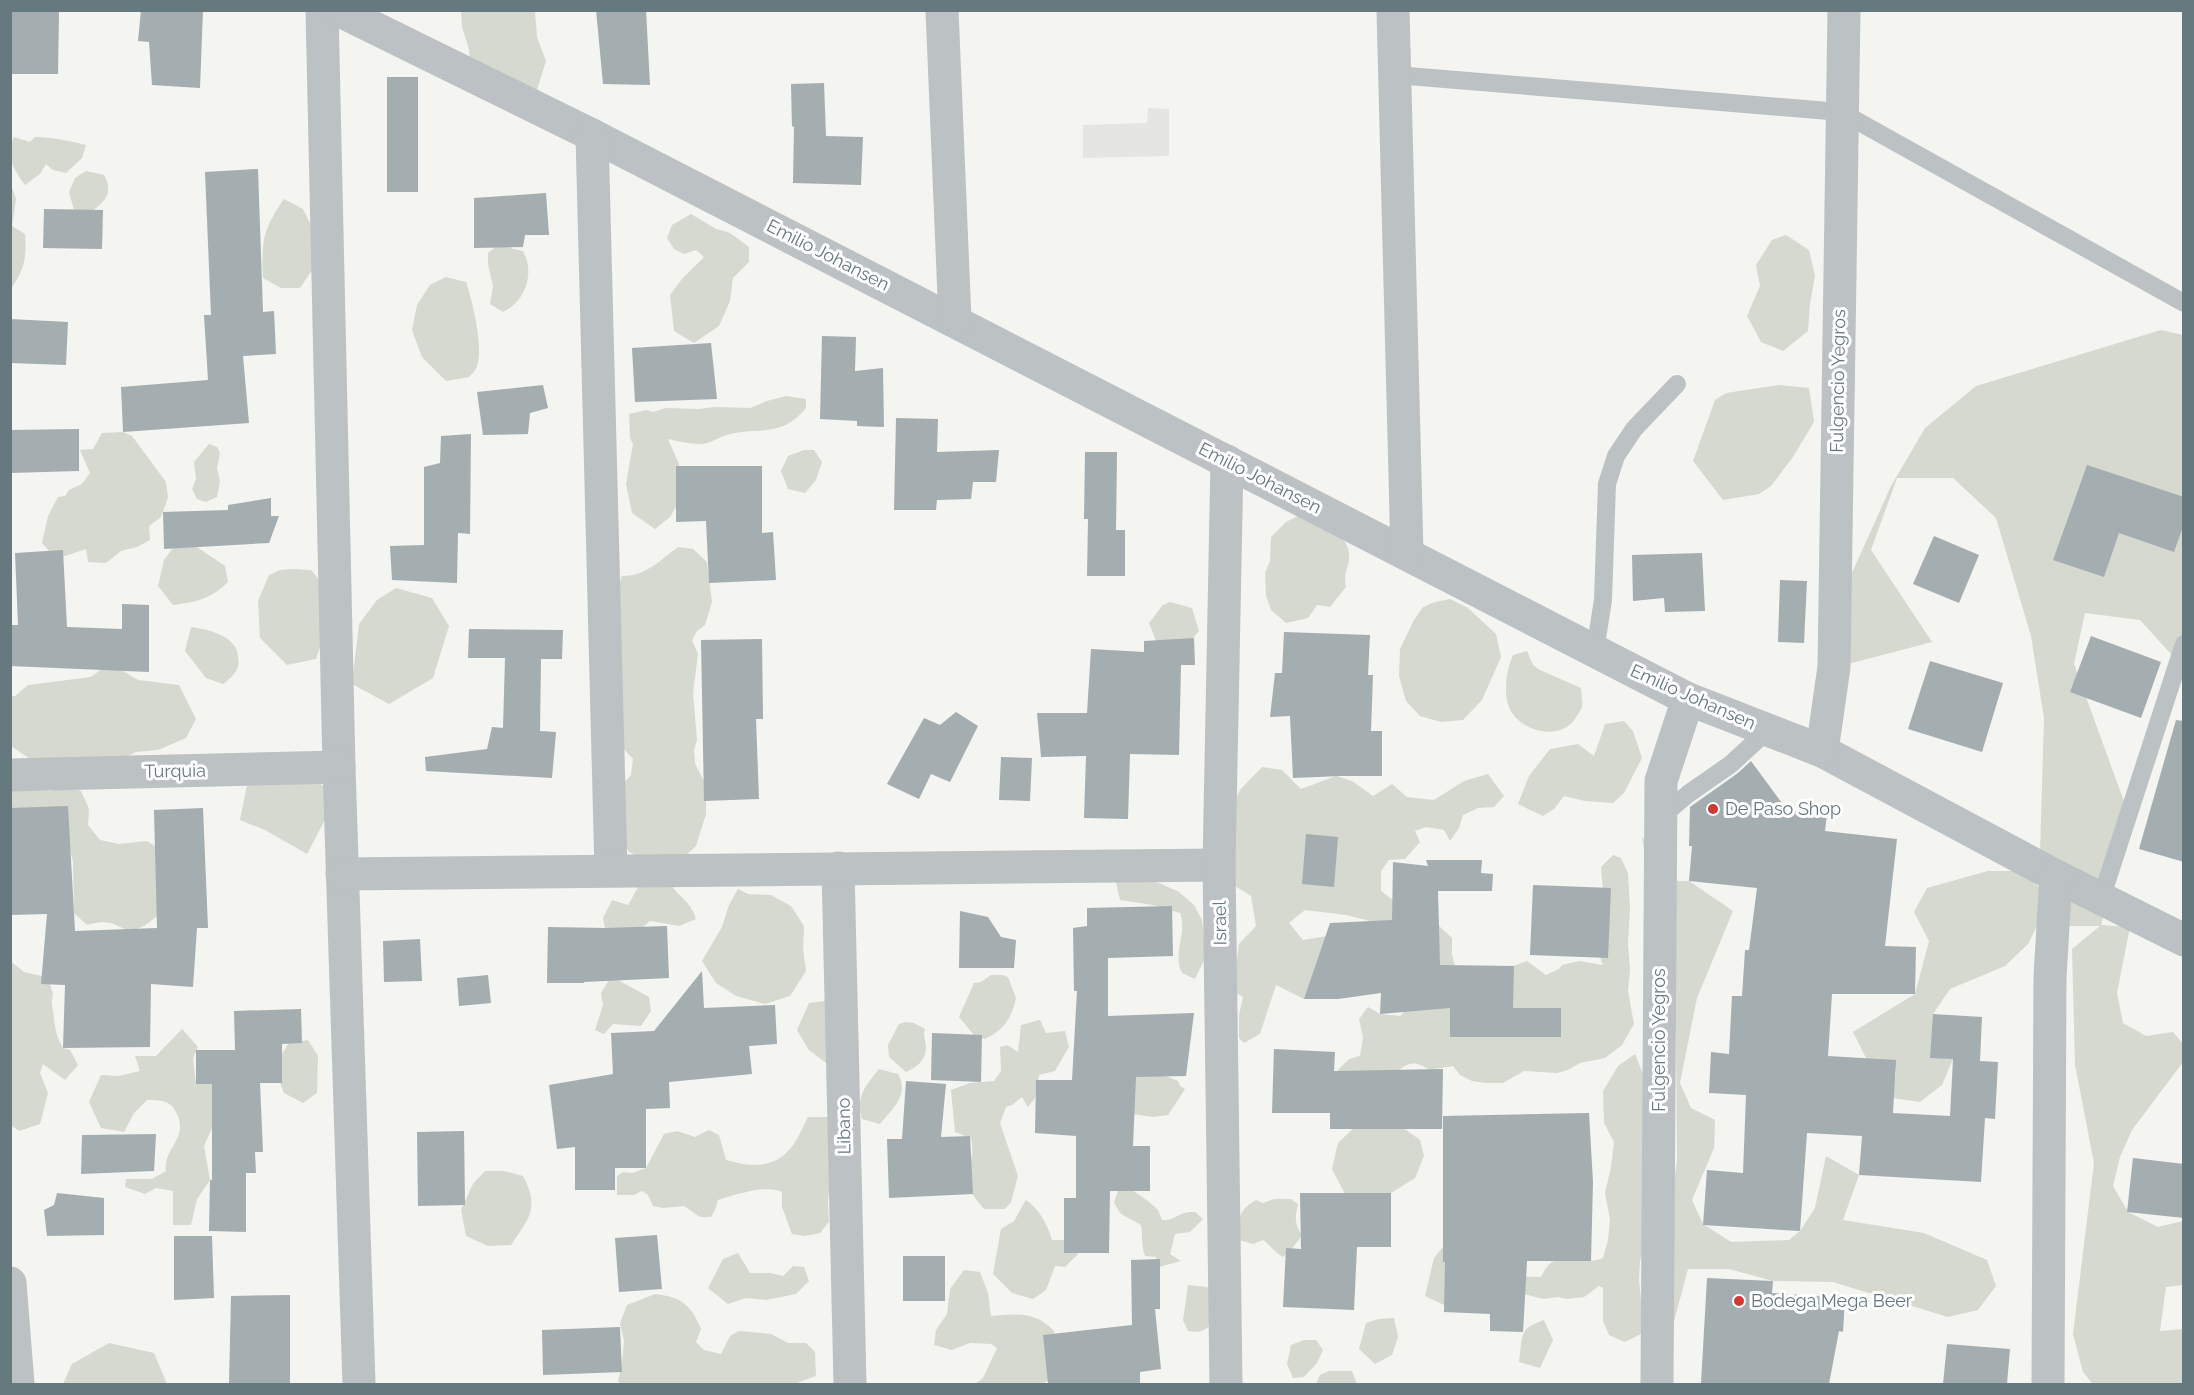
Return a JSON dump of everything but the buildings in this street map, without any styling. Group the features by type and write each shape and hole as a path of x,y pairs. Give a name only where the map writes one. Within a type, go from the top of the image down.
{"street":[{"path":"322,10 339,767 359,1384"},
{"name":"Emilio Johansen","path":"338,10 592,135 955,320 1688,699 1822,752 2056,876 2184,940"},
{"path":"942,10 955,320"},
{"path":"1393,10 1407,554"},
{"name":"Fulgencio Yegros","path":"1822,752 1834,667 1844,10"},
{"path":"592,135 611,870"},
{"name":"Israel","path":"1227,461 1219,866 1227,1384"},
{"name":"Fulgencio Yegros","path":"1657,1384 1661,781 1688,699"},
{"name":"Turquia","path":"10,775 339,767"},
{"path":"342,874 1219,866"},
{"name":"Libano","path":"838,868 850,1384"},
{"path":"2048,1384 2050,977 2056,876"},
{"path":"10,1283 18,1384"}],"lane":[{"path":"1396,75 1841,112 2184,303"},
{"path":"1595,651 1603,600 1607,484 1616,456 1634,429 1677,384"},
{"path":"2101,899 2184,644"},
{"path":"1661,817 1688,794 1731,764 1768,730"}],"shaded area":[{"path":"461,11 535,11 537,37 546,61 537,90 471,74 469,49 462,27"},
{"path":"1148,108 1169,109 1169,156 1083,158 1083,125 1147,123"},
{"path":"14,137 30,142 35,137 41,137 86,145 82,158 66,173 53,170 46,164 40,174 25,185 12,162 10,150"},
{"path":"86,171 104,175 108,188 106,198 89,214 74,210 69,192 75,178"},
{"path":"11,185 16,199 12,226 25,234 26,243 24,263 11,289"},
{"path":"284,199 303,209 310,223 317,263 300,288 281,288 263,278 262,255 265,236"},
{"path":"691,214 716,229 728,232 749,247 749,262 733,278 730,301 719,326 694,343 674,331 670,295 704,257 696,250 684,254 674,249 667,238 672,225"},
{"path":"1786,235 1809,250 1815,276 1808,331 1783,351 1761,342 1747,316 1760,286 1756,265 1772,240"},
{"path":"503,241 513,249 523,251 527,259 528,277 523,294 518,301 503,312 490,304 493,286 488,253"},
{"path":"446,277 466,282 474,312 479,358 474,372 469,377 446,381 422,357 412,330 417,305 430,285"},
{"path":"2161,330 2183,335 2183,664 2181,665 2140,620 2085,613 2074,664 2130,818 2101,925 2130,927 2117,993 2123,1023 2146,1036 2173,1032 2183,1044 2183,1062 2132,1130 2120,1157 2113,1186 2128,1212 2158,1227 2183,1221 2183,1285 2166,1287 2160,1331 2183,1329 2183,1384 2081,1384 2092,1383 2083,1372 2073,1334 2094,1163 2075,1065 2072,949 2100,926 2055,926 2042,916 2028,944 2005,966 1950,989 1933,1014 1953,1059 1942,1085 1920,1102 1892,1098 1896,1071 1866,1058 1853,1032 1915,994 1929,941 1914,912 1927,888 1988,871 2017,871 2039,887 2044,718 2031,636 1996,518 1953,478 1897,478 1871,550 1932,642 1829,669 1834,613 1891,486 1925,428 1976,386"},
{"path":"1779,385 1809,388 1814,422 1793,457 1771,486 1759,494 1723,500 1693,461 1715,400 1726,393"},
{"path":"786,396 806,399 806,408 786,425 766,430 733,433 703,444 668,439 679,464 677,505 670,517 655,529 632,513 626,484 633,444 630,438 629,414 646,410 653,412 666,408 750,408"},
{"path":"123,432 132,436 166,482 168,497 160,518 149,526 150,540 137,547 121,551 106,563 88,562 86,549 56,559 42,543 48,516 58,497 65,496 69,490 82,484 90,473 80,450 93,449 102,433"},
{"path":"209,444 217,447 220,453 217,468 220,481 217,497 206,502 197,499 192,489 196,479 194,462"},
{"path":"804,450 814,450 822,462 816,480 805,493 788,489 781,471 788,456"},
{"path":"1298,516 1332,530 1345,542 1349,559 1345,575 1346,587 1330,607 1317,605 1308,618 1286,623 1271,610 1266,596 1265,573 1270,561 1271,537 1286,522"},
{"path":"178,541 194,545 225,566 228,582 203,599 173,605 158,586 164,560"},
{"path":"678,547 693,549 707,562 712,602 705,625 697,631 692,640 698,654 693,693 697,740 694,750 695,764 706,785 706,814 696,846 682,859 649,862 629,852 619,834 624,783 631,775 633,759 623,748 622,672 617,657 617,590 622,576 645,571"},
{"path":"280,570 311,570 326,593 330,613 316,659 287,665 260,638 258,601 269,575"},
{"path":"396,588 432,598 449,626 433,678 389,704 352,684 359,624 377,600"},
{"path":"1450,599 1468,608 1496,634 1501,657 1482,700 1463,720 1441,722 1420,716 1406,701 1399,676 1400,649 1423,607"},
{"path":"1170,602 1192,608 1199,631 1185,648 1158,646 1149,623 1163,605"},
{"path":"191,627 220,635 233,644 237,650 238,667 223,684 206,678 185,651"},
{"path":"1527,651 1533,665 1540,670 1581,688 1581,708 1569,726 1561,730 1552,732 1534,729 1518,720 1509,707 1506,684 1511,661 1513,655"},
{"path":"115,666 138,680 179,685 196,719 186,738 158,750 136,752 124,758 39,765 11,746 10,696 15,696 28,685 91,677 103,668"},
{"path":"1624,721 1633,731 1642,758 1624,793 1613,803 1585,801 1564,796 1554,809 1543,816 1518,804 1529,776 1550,749 1578,744 1594,756 1605,724"},
{"path":"1262,767 1282,770 1301,789 1336,776 1352,781 1373,796 1392,784 1407,797 1434,800 1464,781 1488,774 1504,796 1494,807 1478,808 1463,815 1459,828 1450,841 1444,830 1426,827 1415,831 1420,842 1405,859 1389,860 1381,871 1381,891 1401,906 1438,925 1452,938 1452,955 1455,966 1513,966 1527,961 1546,975 1559,969 1562,965 1579,961 1603,965 1597,949 1603,892 1601,867 1613,855 1621,858 1628,873 1630,970 1628,991 1634,1024 1622,1045 1605,1058 1580,1063 1568,1070 1557,1073 1524,1071 1503,1083 1472,1081 1460,1075 1453,1066 1429,1070 1421,1065 1409,1064 1383,1082 1353,1087 1338,1070 1349,1059 1360,1056 1363,1037 1359,1019 1368,1007 1380,1014 1400,1016 1412,1003 1374,938 1370,921 1346,915 1305,910 1289,923 1303,940 1333,935 1333,977 1304,999 1276,985 1260,1034 1244,1043 1239,1038 1239,1015 1243,997 1233,991 1239,944 1256,926 1251,896 1227,881 1223,826 1240,790"},
{"path":"305,774 328,789 328,814 307,854 265,830 240,820 247,785"},
{"path":"66,786 81,791 89,809 88,825 100,840 119,844 147,841 158,848 167,909 144,926 129,932 109,923 87,925 74,913 73,862 66,833 11,812 10,791 50,791"},
{"path":"1642,837 1678,881 1689,881 1733,911 1697,998 1680,1083 1691,1108 1715,1120 1714,1148 1692,1200 1703,1224 1731,1242 1789,1240 1800,1231 1815,1208 1826,1156 1859,1175 1843,1220 1924,1233 1987,1260 1996,1286 1978,1310 1948,1317 1833,1282 1773,1281 1729,1269 1688,1269 1673,1325 1657,1299 1677,1161 1676,1036"},
{"path":"1115,878 1144,879 1159,883 1179,892 1194,905 1202,920 1206,956 1195,979 1182,973 1179,965 1182,928 1180,913 1153,905 1120,900"},
{"path":"640,884 671,885 689,905 696,919 679,926 650,921 639,935 610,957 603,918 612,900 628,905"},
{"path":"738,889 748,894 771,895 791,906 804,926 803,948 806,971 790,996 765,1004 736,996 716,983 702,961 722,927 729,905"},
{"path":"10,961 24,972 46,977 53,993 52,1003 58,1038 63,1048 70,1050 78,1065 65,1080 43,1064 40,1073 48,1093 40,1124 19,1131 11,1125"},
{"path":"991,975 1008,977 1016,998 1006,1023 985,1039 974,1035 959,1017 974,983 981,982"},
{"path":"609,980 618,980 649,997 651,1011 641,1026 613,1024 604,1034 595,1030 603,1005 601,993"},
{"path":"825,1001 830,1066 809,1050 797,1030 809,1003"},
{"path":"1040,1020 1046,1033 1065,1031 1069,1047 1055,1071 1039,1075 1035,1098 1028,1107 1022,1097 1006,1107 1000,1123 1018,1176 1011,1202 1005,1209 984,1209 970,1188 968,1178 972,1142 970,1136 955,1132 951,1090 970,1083 994,1081 1001,1071 1000,1047 1007,1045 1018,1052 1021,1025"},
{"path":"914,1023 925,1029 926,1050 921,1062 906,1072 889,1057 888,1045 899,1024"},
{"path":"182,1029 198,1047 193,1058 196,1084 207,1080 221,1089 212,1128 204,1146 210,1180 197,1199 191,1225 173,1225 173,1191 156,1188 145,1194 125,1187 126,1179 152,1179 166,1171 168,1155 180,1129 174,1108 164,1102 147,1100 134,1113 124,1132 101,1128 89,1102 101,1075 119,1076 140,1071 135,1056 156,1056"},
{"path":"308,1040 318,1056 317,1093 303,1103 284,1093 278,1067 281,1056 289,1043"},
{"path":"1635,1054 1655,1104 1647,1238 1640,1261 1639,1279 1643,1321 1641,1334 1625,1342 1609,1335 1603,1321 1603,1288 1599,1286 1584,1297 1566,1299 1558,1297 1543,1299 1524,1294 1462,1292 1444,1305 1425,1296 1434,1258 1443,1247 1450,1245 1513,1276 1541,1277 1547,1267 1561,1259 1594,1261 1603,1258 1610,1220 1605,1193 1614,1142 1604,1123 1603,1091 1618,1066"},
{"path":"879,1069 898,1074 902,1089 898,1101 880,1124 862,1119 860,1111 863,1092"},
{"path":"1163,1075 1178,1081 1185,1089 1168,1115 1152,1117 1133,1114 1118,1077"},
{"path":"808,1117 834,1117 828,1203 829,1222 820,1233 805,1236 792,1234 782,1207 782,1192 776,1190 750,1191 718,1200 711,1217 700,1217 684,1206 663,1208 653,1206 648,1195 642,1191 634,1195 617,1195 617,1176 623,1172 632,1173 646,1168 664,1134 677,1131 695,1137 709,1130 719,1135 726,1160 747,1165 766,1164 783,1156 790,1149"},
{"path":"1361,1121 1402,1127 1420,1140 1424,1156 1415,1178 1391,1193 1366,1201 1345,1194 1332,1169 1338,1143"},
{"path":"485,1171 504,1171 523,1176 528,1187 531,1196 530,1212 511,1245 488,1246 466,1236 461,1210 473,1184"},
{"path":"1119,1188 1129,1188 1148,1201 1158,1210 1162,1220 1189,1212 1195,1212 1203,1219 1190,1232 1175,1234 1170,1254 1181,1261 1159,1267 1156,1257 1145,1256 1141,1225 1121,1214 1114,1203"},
{"path":"1274,1199 1291,1199 1298,1204 1296,1220 1302,1235 1283,1257 1263,1240 1253,1244 1239,1240 1238,1227 1245,1208 1256,1200 1263,1203"},
{"path":"1026,1200 1042,1218 1052,1240 1071,1240 1078,1254 1065,1267 1055,1266 1046,1290 1033,1299 1012,1293 993,1274 1001,1229 1014,1221"},
{"path":"738,1253 750,1273 770,1273 783,1276 793,1266 804,1267 809,1281 796,1294 766,1300 746,1298 728,1304 708,1288 723,1259"},
{"path":"964,1270 980,1272 988,1293 991,1316 1025,1315 1040,1320 1054,1331 1052,1378 1042,1384 975,1384 983,1378 997,1348 991,1344 970,1343 952,1350 934,1345 936,1330 947,1314 950,1289"},
{"path":"1188,1285 1207,1287 1214,1303 1215,1311 1211,1325 1198,1332 1188,1331 1183,1320"},
{"path":"655,1294 672,1297 689,1308 701,1329 696,1342 704,1350 721,1354 730,1336 739,1331 771,1334 788,1343 806,1343 815,1352 816,1376 794,1384 621,1384 618,1381 624,1341 620,1323 627,1305"},
{"path":"1394,1318 1398,1337 1392,1355 1375,1364 1359,1349 1366,1323"},
{"path":"1544,1320 1553,1340 1540,1368 1519,1362 1525,1331 1535,1323"},
{"path":"1304,1340 1316,1340 1323,1350 1317,1363 1304,1377 1293,1378 1287,1364 1291,1345"},
{"path":"109,1343 154,1353 167,1384 63,1384 72,1364"},
{"path":"1329,1371 1352,1371 1357,1384 1316,1384 1320,1375"}],"place":[{"name":"De Paso Shop","path":"1713,809"},
{"name":"Bodega Mega Beer","path":"1739,1301"}]}
